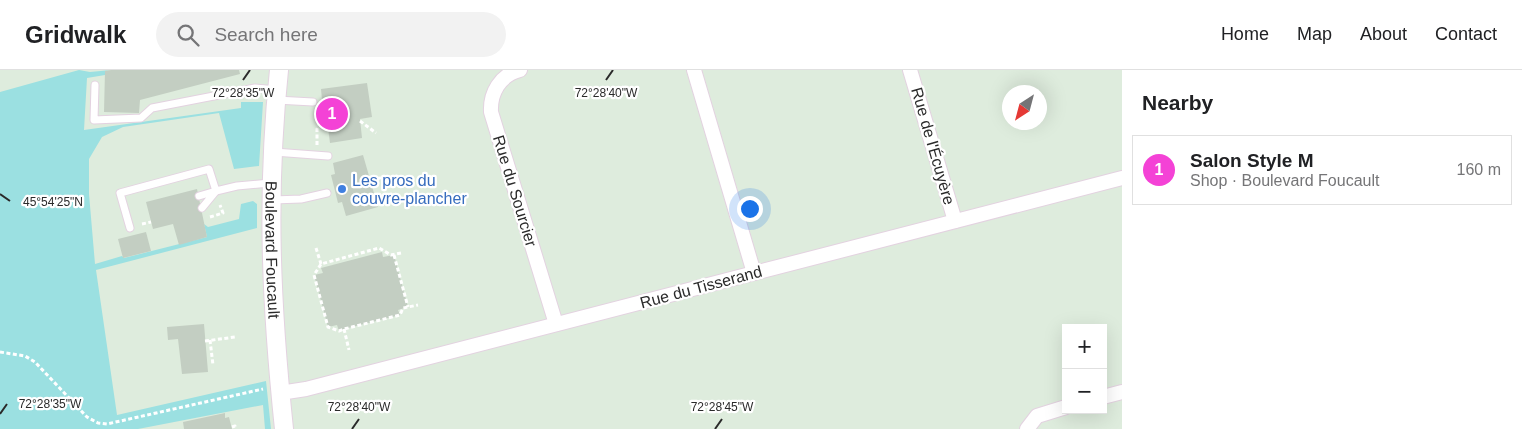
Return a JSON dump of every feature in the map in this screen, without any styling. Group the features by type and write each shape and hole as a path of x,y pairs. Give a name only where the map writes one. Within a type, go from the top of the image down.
{"street":[{"name":"Boulevard Foucault","path":"279,70 271,151 271,280 284,429"},
{"name":"Rue du Sourcier","path":"520,70 505,77 498,84 490,102 491,112 556,324"},
{"path":"694,70 754,273"},
{"name":"Rue de l'Écuyère","path":"910,70 955,221"},
{"name":"Rue du Tisserand","path":"280,389 306,389 1122,178"},
{"path":"1107,396 1122,392"},
{"path":"1027,429 1037,416 1062,407"}],"lane":[{"path":"96,85 94,120 141,118 152,108 255,88 276,95 313,102"},
{"path":"271,151 328,156"},
{"path":"130,228 120,193 209,169 216,191"},
{"path":"199,196 237,186 270,192 291,200 327,193"},
{"path":"202,208 216,191"}],"path":[{"path":"318,156 317,129 322,115"},
{"path":"360,121 376,133"},
{"path":"371,181 383,177"},
{"path":"316,248 321,264 314,275 328,327 339,331 344,330 400,315 403,308 418,305"},
{"path":"321,264 344,260 379,248 391,255 401,252"},
{"path":"373,250 374,254"},
{"path":"394,255 408,307"},
{"path":"344,330 349,350"},
{"path":"213,365 208,340 235,337"},
{"path":"0,352 25,356 36,362 88,417 98,423 108,424 280,389"},
{"path":"232,427 235,426 236,429"}],"shaded area":[{"path":"79,70 90,72 111,70 106,71 105,75 87,78 84,130 241,108 241,102 263,102 259,166 234,169 219,113 123,127 102,137 89,159 89,194 95,264 207,237 204,224 208,227 239,219 241,204 253,201 257,204 257,228 96,270 117,415 266,381 271,429 265,429 263,405 138,429 0,429 0,92"}],"building":[{"path":"239,70 240,74 140,100 139,113 104,112 105,71"},
{"path":"367,83 372,117 360,119 362,138 330,143 328,128 324,129 320,101 322,100 321,89"},
{"path":"363,155 378,207 346,216 342,202 338,203 331,175 335,174 333,163"},
{"path":"197,189 207,237 179,245 173,224 153,229 146,202"},
{"path":"146,232 151,251 123,258 118,239"},
{"path":"382,252 383,257 394,255 408,307 398,310 400,315 339,331 337,325 328,327 314,275 323,273 321,268"},
{"path":"204,324 208,372 182,374 178,339 168,340 167,327"},
{"path":"225,413 225,418 229,417 232,429 184,429 183,422"}],"place":[{"name":"Salon Style M","path":"332,114"},
{"name":"Les pros du couvre-plancher","path":"342,189"}]}
